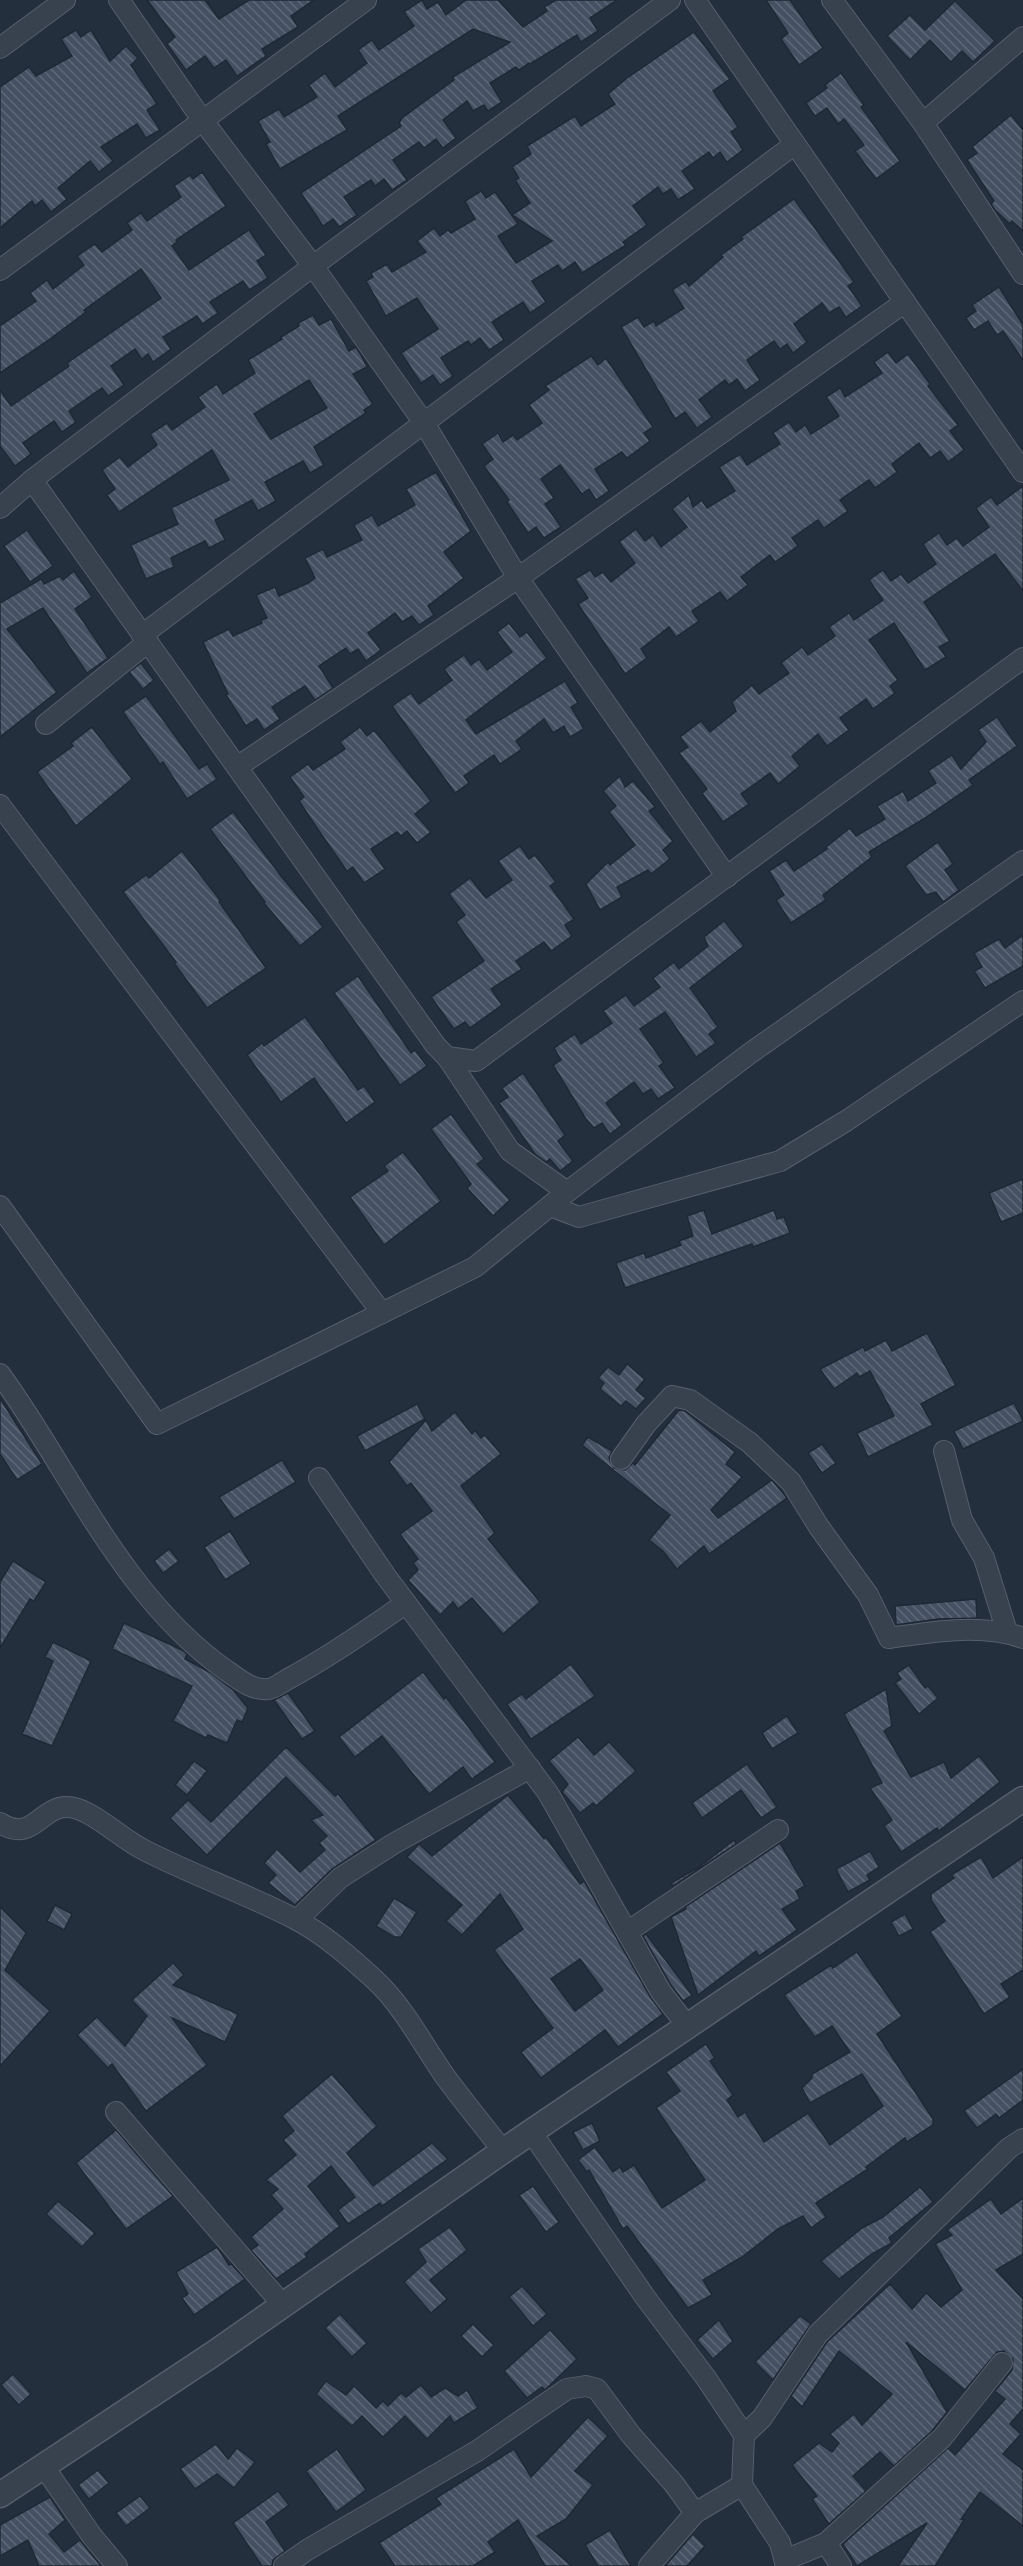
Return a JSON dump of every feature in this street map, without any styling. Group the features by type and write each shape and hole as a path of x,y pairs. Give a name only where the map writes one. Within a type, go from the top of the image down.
{"street":[{"path":"0,48 65,0"},
{"path":"119,0 203,122 313,266 424,423 518,578 727,877"},
{"path":"0,270 366,0"},
{"path":"0,508 32,480 313,266 670,0"},
{"path":"695,0 1023,472"},
{"path":"832,0 923,123 1023,274"},
{"path":"923,123 1023,38"},
{"path":"46,724 145,639 424,423 795,144"},
{"path":"237,767 518,578 905,302"},
{"path":"32,480 436,1046 447,1056 510,1151 567,1192"},
{"path":"447,1056 476,1061 1023,658"},
{"path":"0,805 382,1313"},
{"path":"0,1206 157,1424 475,1267 567,1192 749,1054 1023,861"},
{"path":"550,1206 579,1217 780,1161 846,1121 1023,1001"},
{"path":"0,1374 18,1399 64,1476 134,1580 195,1646 249,1686 268,1689 304,1670 406,1603"},
{"path":"621,1459 646,1424 672,1396 690,1400 750,1443 791,1482 819,1527 868,1595 889,1638 945,1630 1015,1635 984,1558 962,1520 944,1450"},
{"path":"318,1478 406,1603 530,1768 583,1851 662,1992 688,2027"},
{"path":"297,1920 340,1878 393,1844 530,1768"},
{"path":"0,2496 283,2305 503,2151 1023,1799"},
{"path":"0,1823 11,1830 23,1830 34,1825 52,1809 65,1805 87,1813 145,1851 297,1920 330,1943 376,1981 397,2005 445,2076 503,2151"},
{"path":"627,1932 778,1830"},
{"path":"116,2112 283,2305"},
{"path":"532,2133 744,2435 742,2485 780,2543 785,2563 826,2543 942,2438 1002,2363"},
{"path":"744,2435 762,2418 818,2334 1009,2148 1023,2139"},
{"path":"284,2566 307,2550 477,2451 567,2389 586,2386 597,2390 631,2435 674,2484 694,2513"},
{"path":"44,2467 92,2536 117,2566"},
{"path":"649,2566 694,2513 742,2485"},
{"path":"826,2543 841,2566"}],"building":[{"path":"147,0 205,0 219,19 249,0 314,0 291,16 298,27 262,49 266,56 237,76 226,60 214,68 205,56 186,70 167,44 175,37"},
{"path":"422,0 427,9 438,2 446,15 466,0 498,0 523,27 547,11 544,7 556,0 617,0 590,18 598,31 581,42 577,35 530,64 519,70 516,67 490,83 502,102 488,111 484,105 473,111 467,101 443,120 456,138 443,148 436,139 424,148 419,142 393,160 407,180 392,190 384,179 375,186 371,180 344,197 357,215 339,227 333,219 323,226 301,193 401,126 399,123 402,118 454,80 453,77 510,42 473,29 338,116 347,130 280,169 266,144 270,142 258,121 279,109 284,117 317,97 309,85 325,73 335,87 367,63 358,50 372,40 379,50 414,26 404,12"},
{"path":"766,0 790,0 823,48 799,65 781,39 788,33"},
{"path":"955,1 995,41 973,62 962,51 951,62 930,40 910,60 887,36 910,15 925,30"},
{"path":"76,30 81,37 91,30 110,61 126,46 138,58 131,65 157,104 147,110 160,130 146,138 137,124 101,147 113,161 99,172 90,161 58,188 67,199 51,212 42,200 35,206 32,201 0,228 0,87 29,67 36,76 72,56 61,39"},
{"path":"694,32 730,79 713,91 738,127 731,132 743,150 727,162 720,152 713,158 709,152 682,171 695,189 678,200 671,189 663,194 658,187 633,206 647,225 623,242 626,245 582,273 575,262 562,271 558,265 532,281 546,302 530,313 523,302 492,322 504,340 489,350 480,338 471,345 468,341 441,358 453,376 440,385 433,375 421,383 401,353 438,329 417,298 386,316 366,281 373,277 371,273 387,264 392,272 426,252 417,241 434,228 440,236 448,230 451,233 475,219 465,201 481,191 486,198 495,192 518,224 498,236 516,263 552,241 512,215 530,203 515,180 519,178 512,167 531,154 527,146 575,116 581,126 615,104 608,94 627,78"},
{"path":"841,73 864,105 861,107 900,161 876,179 855,151 864,145 844,119 838,124 827,108 815,116 806,103 827,88 825,85"},
{"path":"1011,115 1023,130 1023,231 1012,221 1010,224 995,210 991,204 994,201 967,160 977,153 972,147"},
{"path":"202,172 226,206 176,240 177,242 172,246 189,270 249,230 266,255 257,261 268,278 249,290 243,281 210,302 218,313 202,324 197,316 163,337 171,349 153,362 148,354 142,359 135,349 111,366 124,385 108,396 102,388 69,411 76,422 62,432 54,421 23,443 31,454 15,466 0,446 0,390 11,406 69,366 67,363 161,298 141,269 84,310 86,312 50,339 0,373 0,326 36,301 30,293 47,280 53,289 84,265 77,256 95,244 102,252 132,230 127,223 141,213 147,221 181,197 174,186 190,175 193,179"},
{"path":"794,199 854,282 848,286 862,306 846,317 839,307 829,313 822,303 794,324 807,342 793,353 787,344 780,349 774,341 747,360 760,380 745,391 737,379 729,385 725,380 699,400 712,417 697,428 685,412 675,419 621,327 638,317 644,327 654,321 656,326 684,308 672,290 686,281 689,286 723,257 721,255 743,239 741,237"},
{"path":"999,287 1023,325 1023,360 1003,331 997,335 988,321 974,330 966,318 976,311 972,305"},
{"path":"313,315 319,325 331,319 349,351 356,347 367,367 353,374 373,404 364,410 366,413 314,447 324,465 310,473 303,461 265,482 276,501 258,511 252,500 215,520 225,540 209,548 205,541 171,558 174,567 146,579 131,545 178,524 171,508 229,480 212,450 119,512 107,495 115,489 102,470 120,457 128,467 157,445 150,434 167,423 172,430 205,407 198,397 217,384 223,394 255,373 248,360 282,339 281,337 299,326 298,323","holes":["309,380 327,408 271,439 254,414"]},
{"path":"888,352 896,363 908,354 930,384 928,386 958,425 950,431 964,450 948,462 940,451 930,458 919,443 892,464 897,472 875,488 869,480 840,500 848,511 824,528 818,520 792,538 798,546 775,562 770,555 741,577 748,585 727,601 720,592 692,611 699,621 676,637 669,627 641,649 647,658 625,674 578,604 588,598 575,579 590,570 595,577 603,572 611,582 635,563 619,542 636,529 645,541 653,535 661,547 687,527 672,509 689,495 693,507 702,500 707,508 735,491 719,467 740,454 747,465 780,444 773,433 789,422 796,432 805,425 811,434 839,416 826,397 840,388 845,397 882,373 874,362"},
{"path":"591,356 598,365 606,358 653,427 644,433 650,441 627,458 622,452 595,469 609,491 596,500 589,489 582,494 560,465 541,479 554,498 545,504 561,527 544,538 536,527 528,533 507,502 509,500 484,466 493,459 482,444 498,433 503,442 513,435 517,440 542,423 529,405 549,390 545,386"},
{"path":"436,472 471,531 444,552 464,578 428,606 434,615 419,625 412,616 402,622 395,613 368,633 381,650 366,661 358,649 350,654 346,648 319,666 333,688 315,700 305,686 272,707 280,719 264,730 257,719 246,726 226,695 228,694 203,642 229,629 233,636 262,623 261,620 267,618 256,595 275,587 279,596 308,583 315,578 305,558 323,549 327,557 362,540 354,525 372,515 378,526 415,505 406,489"},
{"path":"1023,486 1023,591 995,554 924,602 950,641 939,647 946,657 925,670 894,623 869,640 898,680 890,686 895,693 873,709 866,699 840,718 849,730 827,746 818,734 792,756 800,766 778,784 770,773 741,794 749,804 723,822 702,793 707,789 679,753 688,747 680,737 701,721 710,732 736,711 732,702 752,685 759,694 789,673 781,663 802,647 808,655 835,636 829,627 849,613 854,620 883,600 869,580 883,570 891,581 901,574 908,583 936,564 923,544 939,533 947,545 957,538 963,546 989,527 976,508 991,497 997,505"},
{"path":"27,530 53,566 30,582 4,546"},
{"path":"74,571 92,597 75,609 108,658 87,673 43,608 7,629 57,692 0,737 0,603 41,579 44,584 60,576 63,580"},
{"path":"509,623 520,637 527,632 547,658 466,720 476,734 565,681 578,703 571,707 584,729 570,737 564,726 553,733 544,719 516,741 522,749 500,764 494,755 464,776 469,783 455,793 392,706 411,693 419,704 452,680 444,669 464,655 471,665 479,659 487,670 512,652 497,632"},
{"path":"141,663 154,680 143,689 129,672"},
{"path":"146,696 199,769 207,764 217,779 187,799 163,762 160,764 123,712"},
{"path":"997,717 1017,746 969,780 973,785 922,820 869,852 872,857 823,895 826,900 791,923 776,900 784,895 769,871 786,860 794,871 827,849 826,847 850,828 856,836 885,819 877,806 903,791 908,801 936,783 928,771 952,755 961,769 986,742 978,730"},
{"path":"92,727 132,779 76,826 37,772 73,746 71,743"},
{"path":"360,727 367,736 374,730 431,801 415,814 431,832 417,843 407,831 401,836 397,832 371,849 385,869 364,883 353,867 347,871 319,831 299,801 304,797 290,777 308,764 313,770 345,749 340,742"},
{"path":"620,776 625,787 633,781 655,807 649,811 673,841 663,850 670,859 651,874 648,870 617,887 622,897 600,910 586,884 608,862 610,865 635,845 609,812 616,806 603,791"},
{"path":"233,812 323,927 300,946 264,903 210,829"},
{"path":"938,842 953,864 945,870 959,890 943,902 936,892 926,895 905,866"},
{"path":"520,846 529,859 535,855 556,882 550,886 574,919 565,925 572,936 551,951 544,942 516,961 522,969 491,989 502,1005 470,1028 465,1022 454,1029 431,997 484,961 456,922 465,915 449,894 470,878 486,898 512,880 498,861"},
{"path":"182,851 220,900 219,902 266,968 207,1008 174,963 176,962 123,892 146,875 149,878"},
{"path":"724,921 744,946 690,988 718,1027 709,1034 716,1043 696,1057 665,1012 640,1029 664,1063 659,1066 675,1088 658,1099 651,1089 643,1094 634,1082 606,1103 622,1125 610,1134 602,1123 594,1128 553,1065 561,1060 554,1048 575,1034 581,1044 612,1023 603,1011 626,995 634,1006 660,987 653,978 674,962 679,969 708,946 704,937"},
{"path":"1023,935 1023,966 985,988 974,971 982,967 974,953 999,939 1005,948"},
{"path":"358,976 411,1053 415,1050 427,1066 400,1085 334,993"},
{"path":"305,1017 358,1090 364,1086 375,1102 346,1123 314,1078 281,1102 247,1055 262,1043 264,1046"},
{"path":"523,1073 565,1135 558,1141 573,1161 560,1171 550,1159 546,1162 535,1154 499,1103 508,1097 502,1088"},
{"path":"451,1114 484,1159 477,1164 510,1200 493,1216 467,1188 471,1184 431,1129"},
{"path":"403,1152 441,1201 384,1245 350,1197 388,1171 384,1166"},
{"path":"1023,1179 1023,1213 1001,1222 989,1193"},
{"path":"704,1210 712,1234 774,1210 777,1219 784,1217 790,1233 625,1288 616,1263 644,1253 646,1258 681,1245 679,1241 693,1236 687,1216"},
{"path":"927,1333 956,1385 921,1404 933,1425 868,1457 857,1433 894,1416 870,1371 859,1377 857,1373 834,1389 820,1369 863,1347 865,1351 886,1340 892,1351"},
{"path":"627,1364 645,1379 636,1390 646,1398 636,1409 626,1401 621,1406 600,1389 604,1383 598,1378 608,1367 619,1375"},
{"path":"0,1398 42,1464 17,1480 0,1454"},
{"path":"1014,1403 1023,1421 963,1449 954,1431"},
{"path":"417,1404 425,1419 365,1451 357,1436"},
{"path":"679,1410 685,1411 735,1452 726,1464 742,1477 711,1510 718,1518 772,1480 787,1498 709,1554 704,1546 677,1569 663,1551 649,1540 670,1515 582,1445 588,1437 612,1451 609,1458 614,1468 625,1470 633,1463 635,1465"},
{"path":"455,1412 472,1434 475,1430 481,1438 485,1435 501,1454 461,1486 495,1533 488,1539 540,1602 503,1634 472,1598 458,1609 453,1602 440,1615 408,1580 418,1570 413,1563 418,1559 400,1534 432,1511 411,1483 407,1486 389,1462 426,1420 432,1431"},
{"path":"822,1444 836,1463 822,1473 808,1453"},
{"path":"282,1460 296,1482 234,1519 219,1497"},
{"path":"230,1531 251,1564 225,1580 204,1547"},
{"path":"169,1549 179,1561 163,1573 154,1561"},
{"path":"13,1561 46,1582 34,1601 30,1599 0,1648 0,1582"},
{"path":"976,1599 977,1618 938,1619 896,1625 895,1606"},
{"path":"124,1623 182,1650 187,1654 185,1659 211,1673 233,1690 248,1708 242,1722 237,1720 227,1743 208,1735 206,1738 173,1721 192,1686 112,1649"},
{"path":"53,1642 91,1661 52,1746 22,1734 53,1661 45,1657"},
{"path":"571,1664 595,1696 531,1739 507,1704 522,1694 526,1699"},
{"path":"909,1665 925,1688 928,1686 938,1698 919,1714 895,1683 901,1679 897,1673"},
{"path":"423,1672 444,1699 446,1697 495,1762 472,1779 463,1767 429,1794 382,1736 355,1757 339,1737"},
{"path":"886,1689 892,1726 884,1731 911,1777 944,1762 951,1778 979,1756 1000,1782 939,1831 937,1828 901,1852 884,1826 892,1820 870,1788 882,1783 844,1714"},
{"path":"288,1693 315,1731 302,1739 274,1700"},
{"path":"787,1716 798,1733 772,1749 762,1733"},
{"path":"578,1737 594,1755 609,1742 636,1771 596,1806 593,1803 580,1813 562,1792 568,1784 549,1761"},
{"path":"286,1747 335,1796 338,1794 376,1840 332,1869 295,1905 268,1883 276,1875 264,1863 277,1849 300,1872 325,1850 319,1843 327,1836 311,1820 323,1815 286,1777 207,1855 170,1818 188,1800 211,1822"},
{"path":"194,1761 207,1771 187,1795 175,1785"},
{"path":"747,1764 777,1807 761,1818 741,1790 702,1818 692,1803"},
{"path":"508,1795 544,1839 546,1837 580,1884 584,1881 651,1998 663,2014 618,2047 605,2030 541,2078 521,2052 553,2028 494,1950 523,1929 500,1894 462,1935 446,1921 462,1905 407,1857 419,1844 432,1856","holes":["580,1959 603,1990 575,2011 551,1979"]},
{"path":"734,1840 736,1844 673,1886 671,1883 699,1867"},
{"path":"780,1843 805,1886 796,1891 800,1899 782,1909 797,1930 759,1956 756,1951 698,1995 671,1917 686,1909 685,1907"},
{"path":"870,1851 879,1867 867,1875 870,1880 848,1892 836,1869"},
{"path":"981,1857 993,1878 1023,1857 1023,1970 1001,1984 1010,1997 984,2014 930,1932 945,1921 931,1900 931,1894 954,1878 951,1875"},
{"path":"394,1898 417,1912 401,1937 394,1937 376,1926"},
{"path":"55,1905 72,1914 64,1930 47,1921"},
{"path":"0,1907 26,1933 5,1970 50,2011 0,2066"},
{"path":"905,1914 913,1929 899,1936 891,1922"},
{"path":"646,1934 692,1995 683,2001 671,1985 643,1936"},
{"path":"857,1952 902,2016 877,2034 933,2119 933,2125 907,2142 905,2138 866,2167 868,2169 816,2203 826,2217 811,2228 803,2216 778,2229 742,2257 703,2280 712,2295 688,2308 627,2226 623,2229 589,2170 587,2172 578,2160 595,2147 613,2172 620,2167 623,2172 634,2165 662,2208 705,2180 656,2108 680,2091 666,2072 706,2044 715,2058 710,2061 733,2095 727,2100 738,2117 745,2112 764,2142 808,2113 830,2145 883,2106 862,2074 810,2103 802,2088 812,2078 812,2074 850,2052 832,2026 815,2037 784,1995 831,1965 833,1968"},
{"path":"173,1963 184,1975 173,1985 238,2014 225,2042 172,2018 207,2065 146,2111 112,2064 108,2068 77,2035 97,2017 125,2046 147,2016 132,2000"},
{"path":"1023,2069 1023,2100 999,2118 996,2114 977,2128 964,2111"},
{"path":"332,2074 377,2126 347,2153 373,2186 432,2143 448,2159 382,2206 380,2203 348,2224 338,2210 355,2197 331,2166 308,2186 340,2226 305,2254 307,2257 276,2279 251,2250 258,2245 251,2237 283,2209 271,2195 278,2189 266,2180 296,2155 283,2140 294,2131 282,2116"},
{"path":"592,2123 600,2141 583,2150 573,2132"},
{"path":"116,2130 173,2196 126,2229 76,2163"},
{"path":"533,2186 559,2222 546,2232 519,2195"},
{"path":"920,2187 933,2202 889,2238 892,2243 872,2254 839,2279 821,2261 862,2228 883,2217"},
{"path":"1023,2198 1023,2254 996,2270 1023,2299 1023,2409 1010,2424 1021,2434 1003,2454 1023,2470 1023,2526 980,2492 961,2519 964,2520 935,2566 898,2566 927,2523 857,2566 843,2544 948,2448 955,2455 1005,2399 995,2391 1012,2370 1013,2359 1004,2351 997,2352 965,2390 906,2342 947,2412 932,2431 894,2466 880,2452 853,2476 866,2491 829,2524 812,2499 817,2496 792,2465 819,2443 832,2452 839,2443 830,2434 854,2414 862,2425 892,2394 839,2351 802,2407 791,2396 827,2342 890,2284 912,2309 926,2293 941,2307 962,2290 935,2244 952,2235 947,2230 991,2199 1001,2214"},
{"path":"58,2201 95,2233 82,2247 46,2214"},
{"path":"450,2227 467,2250 430,2280 447,2299 431,2313 404,2282 426,2262 418,2249"},
{"path":"217,2247 229,2265 231,2264 245,2279 194,2315 182,2298 188,2294 176,2272"},
{"path":"522,2286 547,2314 533,2326 509,2297"},
{"path":"340,2314 367,2343 352,2357 325,2328"},
{"path":"800,2316 811,2324 773,2380 755,2362"},
{"path":"719,2320 733,2341 713,2359 697,2340"},
{"path":"473,2324 494,2345 482,2357 461,2336"},
{"path":"550,2330 577,2359 545,2390 542,2387 527,2398 504,2371"},
{"path":"13,2374 31,2394 19,2405 1,2385"},
{"path":"326,2381 346,2395 354,2386 376,2408 383,2401 388,2406 401,2393 406,2397 421,2385 431,2397 445,2388 458,2396 467,2390 478,2408 454,2423 450,2416 427,2439 405,2416 383,2437 362,2416 352,2426 316,2394"},
{"path":"588,2417 608,2436 575,2471 593,2485 566,2519 537,2536 572,2566 545,2566 518,2520 488,2542 495,2552 473,2566 395,2566 379,2543 441,2504 436,2498 514,2449 531,2477"},
{"path":"216,2444 228,2459 237,2448 255,2462 234,2488 217,2474 195,2489 180,2469"},
{"path":"337,2449 366,2490 336,2512 306,2471"},
{"path":"98,2470 109,2483 89,2499 78,2485"},
{"path":"278,2491 289,2505 266,2522 285,2551 273,2560 272,2566 262,2566 233,2523"},
{"path":"140,2496 150,2508 126,2526 116,2513"},
{"path":"50,2497 65,2520 49,2534 64,2552 80,2540 101,2566 39,2566 28,2540 0,2556 0,2525"},
{"path":"610,2530 631,2566 598,2566 585,2545"},
{"path":"693,2534 705,2546 687,2566 665,2566"}]}
